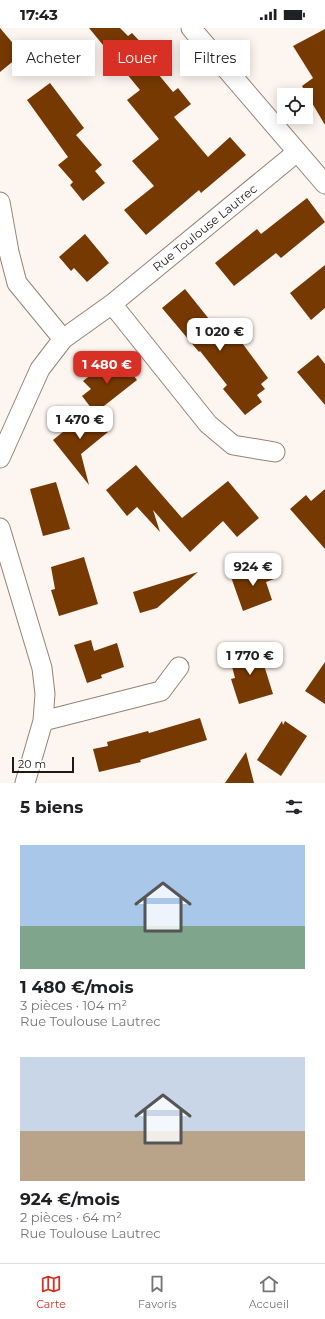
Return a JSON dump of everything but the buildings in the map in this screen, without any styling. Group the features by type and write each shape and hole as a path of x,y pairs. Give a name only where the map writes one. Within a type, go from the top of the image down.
{"street":[{"path":"191,28 325,184"},
{"name":"Rue Toulouse Lautrec","path":"0,458 40,369 63,339 112,304 297,152"},
{"path":"0,202 9,252 17,283 63,339"},
{"path":"112,304 208,424 233,445 275,452"},
{"path":"0,528 42,668 45,694 43,721 25,783"},
{"path":"43,721 161,691 179,667"}]}
